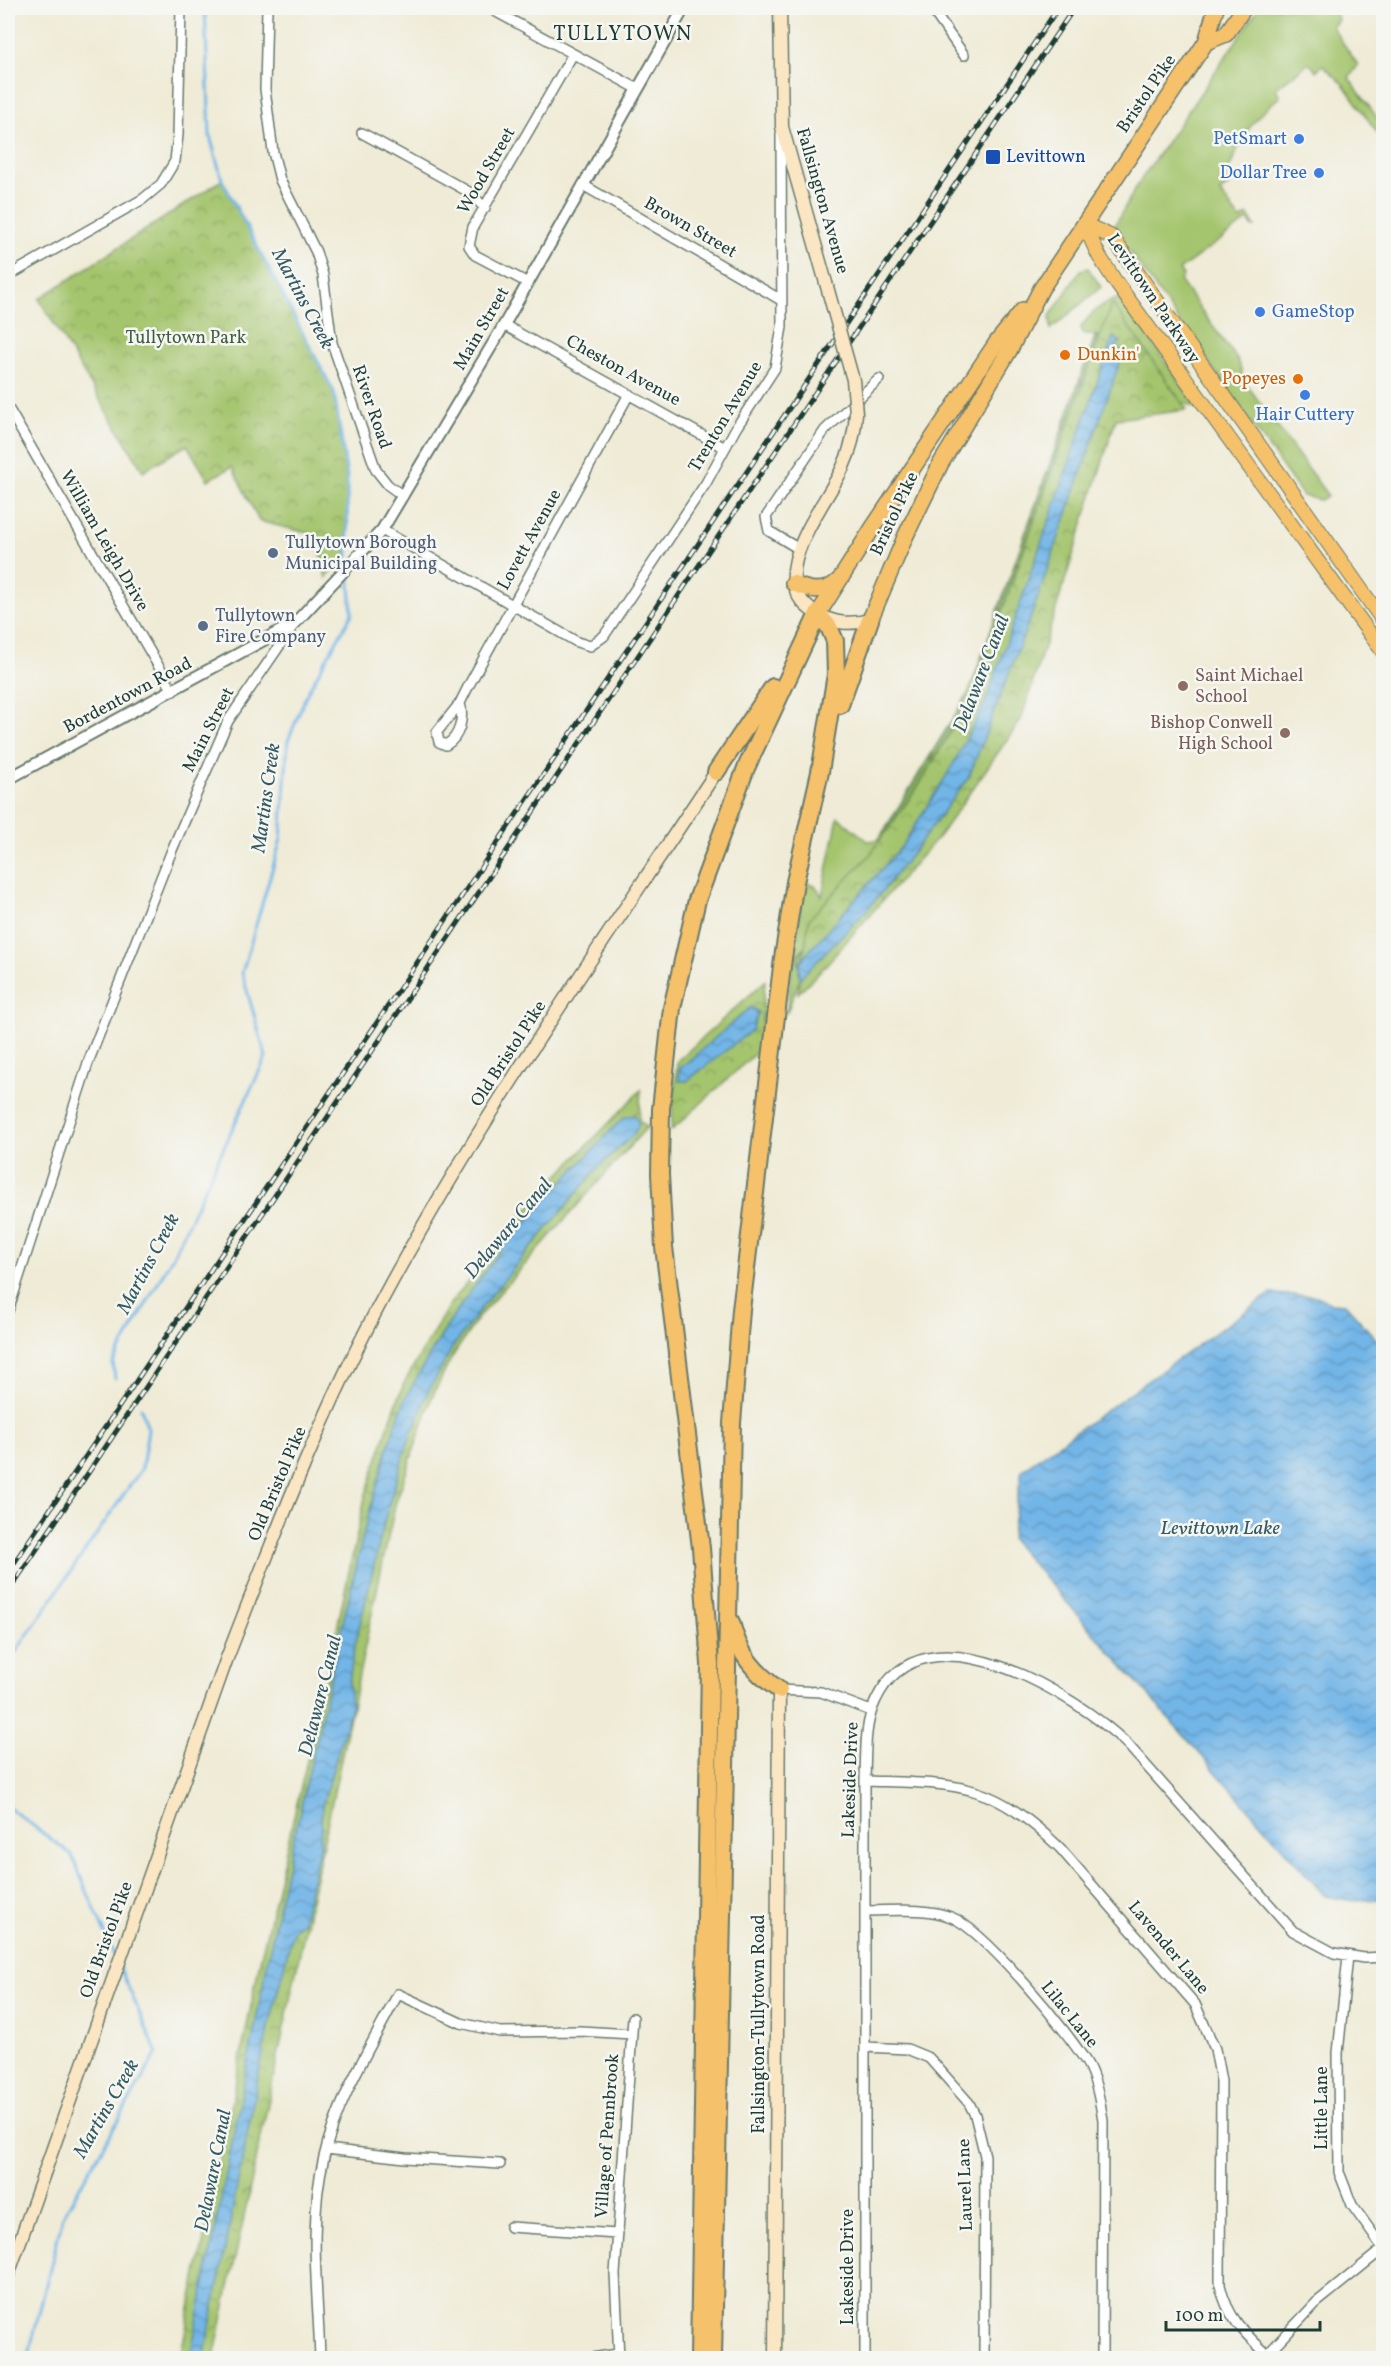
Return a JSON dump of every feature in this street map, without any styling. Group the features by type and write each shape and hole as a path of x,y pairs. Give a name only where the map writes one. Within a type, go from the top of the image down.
{"highway":[{"name":"Bristol Pike","path":"820,772 846,685 870,620 901,545 941,463 1009,351 1041,289 1206,42 1216,8"},
{"name":"Bristol Pike","path":"1206,42 1226,34 1244,8"},
{"name":"Bristol Pike","path":"818,614 997,342 1041,289"},
{"path":"793,583 803,588 818,590 834,585 841,578"},
{"path":"699,2358 710,1664 701,1548 664,1247 660,1174 661,1108 672,1008 697,900 746,768 818,614 833,634 837,657 820,772 788,923 741,1310 730,1461 713,2358"},
{"path":"716,772 806,639"},
{"path":"726,1603 734,1635 742,1654 759,1675 779,1690"}],"main road":[{"name":"Fallsington Avenue","path":"780,8 782,127 853,380 856,413 851,446 799,549 793,567 793,583"},
{"name":"Levittown Parkway","path":"1084,224 1112,237 1383,622"},
{"name":"Levittown Parkway","path":"1084,224 1099,256 1115,282 1383,653"},
{"path":"793,583 804,604 818,614 844,624 870,620"},
{"name":"Old Bristol Pike","path":"8,2275 227,1658 316,1439 370,1322 441,1195 573,988 716,772"},
{"name":"Fallsington-Tullytown Road","path":"775,2358 779,1690"}],"street":[{"path":"8,276 143,199 171,170 178,135 181,8"},
{"name":"River Road","path":"267,8 266,89 272,149 280,180 316,252 323,275 332,343 376,470 388,485 403,496"},
{"path":"489,8 638,89"},
{"name":"Main Street","path":"8,1311 89,1060 171,850 228,720 296,623 382,530 504,325 684,8"},
{"path":"931,8 964,55"},
{"name":"Wood Street","path":"528,283 486,263 471,251 471,234 573,54"},
{"name":"Trenton Avenue","path":"513,605 586,645 595,644 604,636 706,483 775,368 781,347 782,127"},
{"path":"362,133 469,192 485,208"},
{"name":"Brown Street","path":"583,185 781,300"},
{"name":"Cheston Avenue","path":"504,325 725,448"},
{"path":"799,549 769,531 766,517 825,430 879,379"},
{"name":"Lovett Avenue","path":"460,703 629,394"},
{"name":"William Leigh Drive","path":"8,408 173,691"},
{"path":"382,530 513,605"},
{"name":"Bordentown Road","path":"8,779 296,623"},
{"name":"Lakeside Drive","path":"865,2358 865,1781 871,1711 879,1694 892,1677 911,1665 933,1657 963,1656 984,1661 1041,1685 1099,1719 1128,1745 1293,1931 1320,1948 1348,1956 1383,1957"},
{"path":"779,1690 821,1692 871,1711"},
{"name":"Lavender Lane","path":"865,1781 957,1785 977,1791 1011,1807 1038,1827 1060,1848 1195,2004 1213,2041 1221,2081 1220,2285 1233,2321 1265,2356"},
{"name":"Lilac Lane","path":"865,1911 925,1911 943,1914 964,1924 982,1938 1070,2038 1090,2069 1100,2098 1103,2120 1102,2358"},
{"name":"Little Lane","path":"1348,1956 1338,2054 1339,2172 1352,2205 1383,2248"},
{"name":"Village of Pennbrook","path":"320,2358 316,2213 326,2149 336,2118 398,1994 460,2023 500,2032 580,2031 632,2034 615,2274 619,2356"},
{"path":"632,2034 633,2018"},
{"name":"Laurel Lane","path":"865,2047 907,2049 929,2058 969,2103 975,2115 985,2156 984,2358"},
{"path":"326,2149 405,2158 500,2164"},
{"path":"510,2227 617,2234"},
{"path":"1265,2356 1316,2303 1383,2248"},
{"path":"592,2358 619,2356"}],"green space":[{"path":"1259,8 1335,8 1338,20 1332,27 1358,65 1349,78 1383,126 1383,141 1343,84 1323,65 1316,71 1309,63 1276,88 1280,97 1252,124 1225,179 1228,186 1220,192 1240,220 1248,215 1255,227 1248,220 1179,270 1183,276 1180,281 1239,362 1244,381 1328,496 1320,500 1303,496 1113,228 1140,181"},
{"name":"Tullytown Park","path":"222,180 334,392 347,476 347,555 326,578 316,535 259,521 232,467 208,480 187,445 143,471 39,299"},
{"path":"1088,268 1101,287 1051,329 1050,316 1081,270"},
{"path":"1117,299 1124,302 1198,408 1175,400 1111,339 1083,333 1081,327 1092,313"},
{"path":"1112,303 1187,410 1116,419 1021,720 940,835 826,965 798,993 809,919 869,856 920,784 954,726 991,642"},
{"path":"1095,336 1111,339 986,701 950,770 902,846 799,965 797,956 857,891 897,843 883,832 969,692"},
{"path":"838,817 868,841 878,840 883,832 897,842 857,891 797,955 800,979 786,1014 804,883 815,885 822,896"},
{"path":"765,981 760,1049 671,1131 677,1061"},
{"path":"641,1090 639,1120 647,1127 480,1315 452,1357 432,1397 395,1505 214,2358 180,2358 260,1961 325,1684 365,1497 388,1427 404,1383 449,1305 541,1193"}],"water":[{"path":"1113,337 1121,342 1115,346 1123,353 1032,614 969,777 868,909 800,978 799,965 804,957 902,846 950,770 986,701"},
{"path":"751,1007 758,1012 752,1030 687,1081 679,1081 679,1069"},
{"path":"635,1115 639,1124 634,1134 596,1170 485,1303 453,1347 428,1392 406,1448 388,1507 354,1649 349,1683 351,1708 322,1806 320,1845 303,1921 293,1931 264,2047 204,2358 190,2358 280,1898 365,1527 392,1434 405,1399 429,1356 456,1312 504,1245 615,1126 625,1117"},
{"name":"Levittown Lake","path":"1270,1294 1317,1296 1331,1303 1345,1304 1383,1347 1381,1899 1354,1901 1325,1896 1011,1539 1022,1470"}],"waterway":[{"name":"Martins Creek","path":"205,8 210,136 222,180 334,392 347,476 348,562"},
{"name":"Martins Creek","path":"115,1378 113,1363 174,1254 266,1057 242,973 281,839 288,741 307,693 352,614 349,571"},
{"name":"Martins Creek","path":"8,1663 142,1468 148,1429 141,1408"},
{"name":"Martins Creek","path":"8,1807 71,1854 116,1959"},
{"name":"Martins Creek","path":"28,2358 63,2216 157,2053 120,1968"}],"railway":[{"path":"8,1572 1058,8"},
{"path":"8,1592 1074,8"}],"place":[{"name":"PetSmart","path":"1299,139"},
{"name":"Levittown","path":"993,157"},
{"name":"Dollar Tree","path":"1319,173"},
{"name":"GameStop","path":"1260,312"},
{"name":"Dunkin'","path":"1065,355"},
{"name":"Popeyes","path":"1298,379"},
{"name":"Hair Cuttery","path":"1305,395"},
{"name":"Tullytown Borough Municipal Building","path":"273,553"},
{"name":"Tullytown Fire Company","path":"203,626"},
{"name":"Saint Michael School","path":"1183,686"},
{"name":"Bishop Conwell High School","path":"1285,733"}],"district":[{"name":"TULLYTOWN","path":"623,34"}],"water label":[{"name":"Delaware Canal","path":"982,674"},
{"name":"Delaware Canal","path":"509,1229"},
{"name":"Delaware Canal","path":"321,1696"},
{"name":"Delaware Canal","path":"214,2171"}]}
